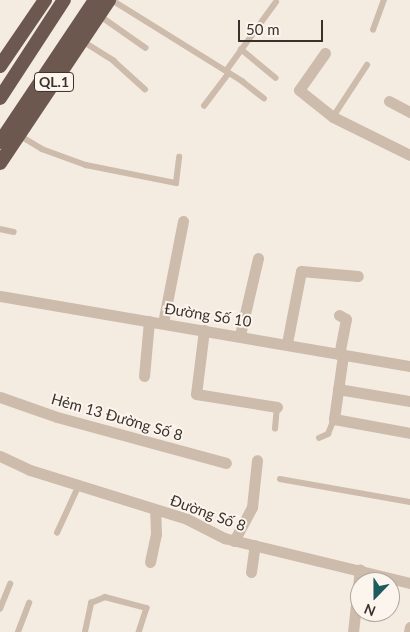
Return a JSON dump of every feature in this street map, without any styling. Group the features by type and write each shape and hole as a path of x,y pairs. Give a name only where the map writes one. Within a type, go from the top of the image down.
{"highway":[{"path":"0,66 45,0"},
{"name":"QL.1","path":"0,98 64,0"},
{"name":"QL.1","path":"0,142 95,0"},
{"name":"QL.1","path":"0,163 81,40 110,0"}],"street":[{"path":"324,53 299,90 333,117 410,155"},
{"path":"389,101 410,112"},
{"path":"163,323 183,221"},
{"path":"240,335 258,258"},
{"path":"287,343 301,271 358,276"},
{"name":"Đường Số 10","path":"0,296 287,343 410,366"},
{"path":"339,315 346,319 334,419 410,433"},
{"path":"144,376 149,321"},
{"path":"204,330 196,394 277,407"},
{"path":"338,389 410,401"},
{"name":"Hẻm 13 Đường Số 8","path":"0,397 56,417 226,463"},
{"name":"Đường Số 8","path":"0,456 30,470 187,519 234,541 360,569 410,583"},
{"path":"234,541 246,524 252,507 257,460"},
{"path":"150,562 156,534 155,510"},
{"path":"252,572 255,545"},
{"path":"353,632 360,569"},
{"path":"409,632 410,627"}],"lane":[{"path":"110,0 227,72 264,98"},
{"path":"373,30 384,0"},
{"path":"204,106 241,49 276,2"},
{"path":"99,15 146,48"},
{"path":"81,40 114,61 145,89"},
{"path":"241,49 276,78"},
{"path":"333,117 367,65"},
{"path":"19,135 42,149 86,165 176,183 179,157"},
{"path":"0,229 14,232"},
{"path":"274,429 277,407"},
{"path":"319,438 328,434 334,419"},
{"path":"280,479 410,502"},
{"path":"57,533 79,485"},
{"path":"0,610 10,584"},
{"path":"85,632 91,603 105,597 147,608 139,632"},
{"path":"18,632 29,603"}]}
